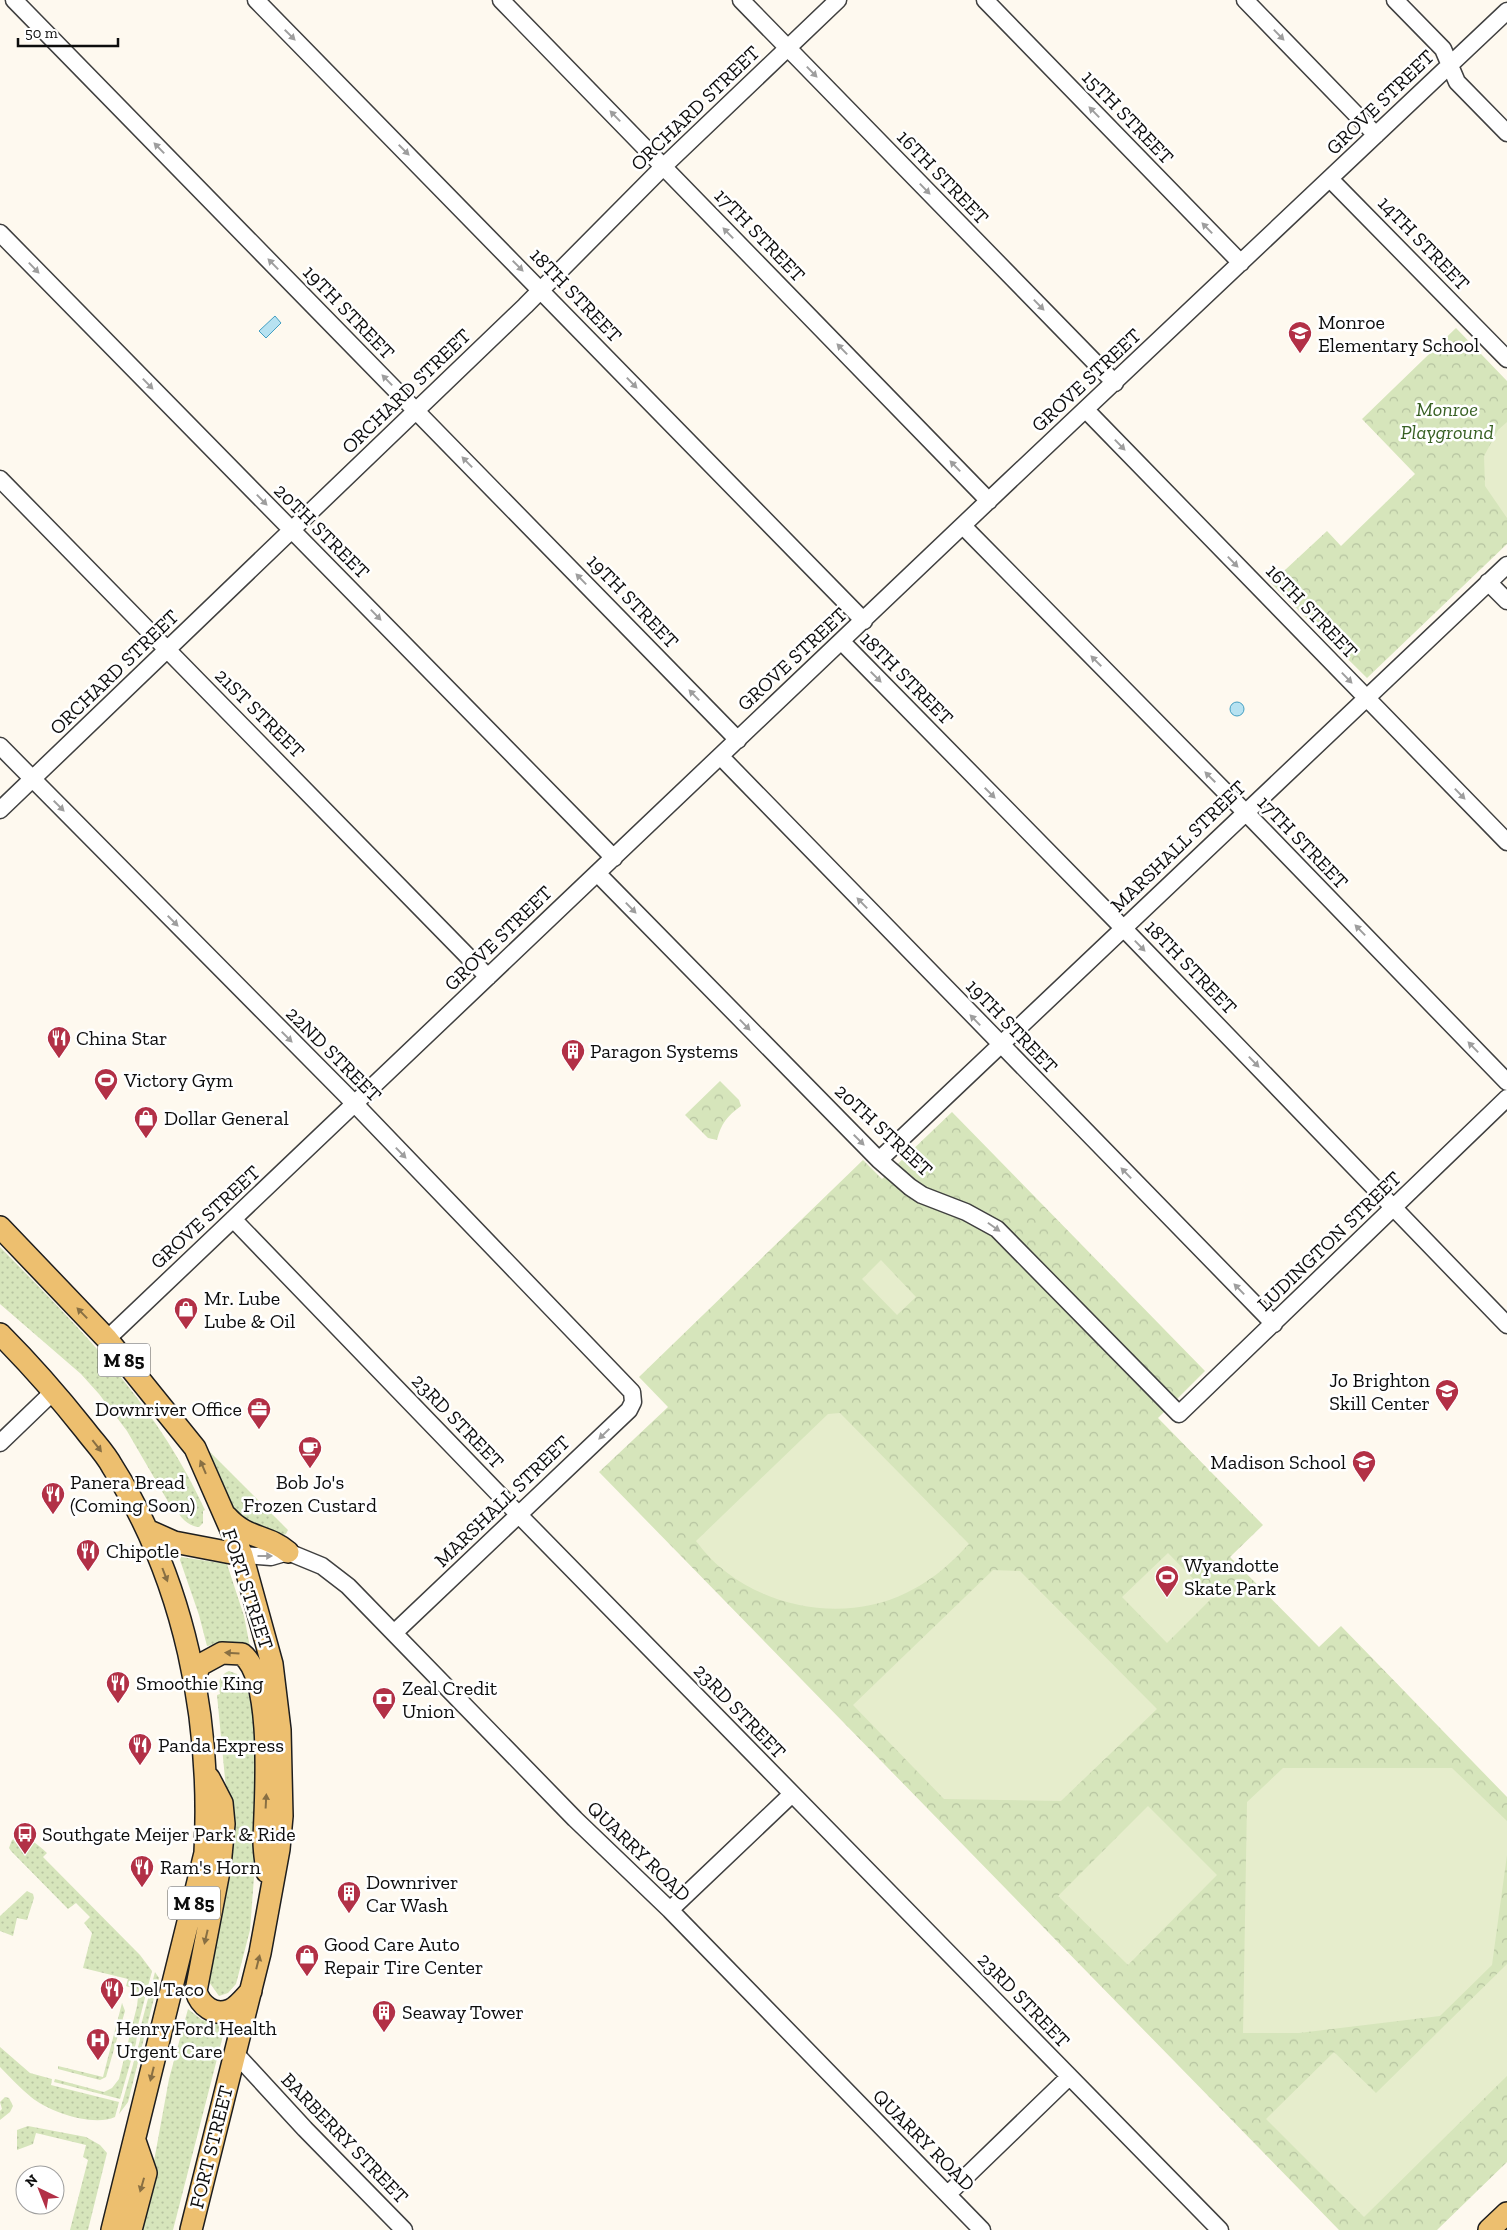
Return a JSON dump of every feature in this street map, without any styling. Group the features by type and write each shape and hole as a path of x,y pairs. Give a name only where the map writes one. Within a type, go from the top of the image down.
{"main road":[{"name":"FORT STREET","path":"0,1227 107,1339 195,1448 242,1555 272,1664 280,1730 282,1816 279,1849 251,1991 191,2230"},
{"name":"M 85","path":"0,1334 28,1362 112,1465 147,1530 174,1598 195,1677 206,1772 208,1810 205,1853 112,2230"},
{"path":"223,1512 235,1526 245,1532 278,1544 288,1552"},
{"path":"147,1530 174,1542 242,1555"},
{"path":"195,1677 200,1665 222,1653 242,1654 253,1666 259,1687 265,1740 267,1789 264,1843 269,1902"},
{"path":"206,1772 222,1803 224,1824 220,1866 196,1990 199,2000 204,2006 221,2012 230,2010 251,1991"},
{"path":"131,2230 146,2173 135,2141"},
{"path":"1489,2230 1507,2213"}],"street":[{"name":"19TH STREET","path":"14,0 738,740"},
{"name":"18TH STREET","path":"256,0 864,621"},
{"name":"17TH STREET","path":"501,0 989,501"},
{"name":"16TH STREET","path":"741,0 1115,383"},
{"name":"ORCHARD STREET","path":"0,810 292,531 541,289 664,166 838,0"},
{"name":"15TH STREET","path":"985,0 1241,264"},
{"path":"1245,0 1376,135"},
{"path":"1395,0 1443,49 1457,82 1507,132"},
{"name":"GROVE STREET","path":"107,1339 1507,11"},
{"name":"14TH STREET","path":"1330,179 1507,359"},
{"name":"20TH STREET","path":"0,233 614,858"},
{"name":"16TH STREET","path":"1086,410 1507,842"},
{"name":"21ST STREET","path":"0,479 488,977"},
{"name":"17TH STREET","path":"963,526 1507,1082"},
{"name":"MARSHALL STREET","path":"879,1160 1507,564"},
{"path":"1488,582 1507,601"},
{"name":"18TH STREET","path":"842,642 1395,1207 1507,1325"},
{"name":"22ND STREET","path":"0,746 354,1103 628,1386 633,1396"},
{"name":"19TH STREET","path":"721,757 1274,1324"},
{"name":"20TH STREET","path":"597,873 879,1160 922,1195 982,1219 1002,1233 1179,1414"},
{"name":"LUDINGTON STREET","path":"1179,1414 1507,1098"},
{"name":"23RD STREET","path":"233,1219 519,1515 1220,2230"},
{"path":"0,1443 53,1392"},
{"name":"MARSHALL STREET","path":"394,1634 629,1410 633,1396"},
{"path":"242,1555 271,1557 288,1552"},
{"name":"QUARRY ROAD","path":"288,1552 322,1566 348,1586 570,1814 670,1910 982,2230"},
{"path":"670,1910 792,1794"},
{"name":"BARBERRY STREET","path":"235,2053 404,2230"},
{"path":"948,2194 1069,2077"}],"green space":[{"name":"Monroe Playground","path":"1456,328 1507,381 1507,544 1367,678 1271,583 1327,531 1341,546 1415,474 1362,419"},
{"path":"1507,422 1507,518 1485,486 1484,456 1498,430"},
{"path":"720,1081 739,1100 741,1106 725,1121 720,1129 717,1140 708,1138 685,1115"},
{"path":"952,1112 1205,1371 1158,1418 1263,1525 1230,1557 1319,1647 1341,1626 1507,1797 1507,2162 1437,2230 1339,2230 599,1472 668,1407 639,1377 863,1160 882,1179"},
{"path":"0,1247 88,1338 164,1435 205,1510 203,1511 203,1523 199,1527 190,1525 180,1516 173,1505 170,1505 127,1431 99,1394 81,1374 0,1304"},
{"path":"881,1260 916,1297 897,1315 862,1279"},
{"path":"840,1413 969,1544 924,1583 906,1593 879,1603 850,1608 821,1608 792,1603 764,1594 738,1580 715,1563 696,1541 828,1414"},
{"path":"209,1451 288,1530 286,1534 280,1537 238,1516"},
{"name":"Wyandotte Skate Park","path":"1168,1553 1212,1598 1167,1643 1122,1597"},
{"path":"181,1557 227,1564 244,1616 250,1647 231,1642 207,1646 199,1615 180,1560"},
{"path":"993,1570 1020,1571 1157,1709 1061,1801 944,1799 853,1705"},
{"path":"229,1671 237,1674 246,1685 257,1726 256,1851 250,1930 236,1984 228,1993 219,1996 209,1982 208,1973 230,1831 217,1695 220,1694 219,1683 221,1678"},
{"path":"1283,1768 1452,1768 1507,1821 1507,1855 1492,1965 1440,2016 1299,2033 1243,2033 1247,1802"},
{"path":"1148,1806 1217,1875 1128,1965 1058,1896"},
{"path":"22,1834 47,1853 43,1857 140,1955 152,1971 138,2025 136,2043 120,2099 54,2082 55,2079 104,2092 112,2088 119,2079 138,1997 133,1988 126,1986 128,1979 83,1968 92,1933 84,1923 90,1917 76,1903 68,1909 11,1851 9,1848 12,1840"},
{"path":"27,1891 33,1894 34,1898 27,1920 17,1918 13,1936 0,1931 0,1916"},
{"path":"1507,1964 1507,2076 1364,2217 1266,2119 1334,2052 1376,2093"},
{"path":"155,1972 159,1978 128,2102 119,2114 140,2040 140,2029"},
{"path":"122,2003 125,2011 106,2077 100,2080 58,2069 58,2066 103,2077"},
{"path":"188,2009 202,2020 226,2024 173,2230 138,2230 152,2172 169,2079"},
{"path":"0,2047 30,2073 52,2079 51,2085 119,2102 115,2117 106,2120 84,2119 60,2113 39,2103 0,2067"},
{"path":"5,2097 9,2098 13,2106 10,2112 0,2120 0,2111 2,2109 0,2102"},
{"path":"28,2126 86,2137 100,2145 107,2153 88,2230 70,2230 88,2160 83,2157 86,2145 36,2133 33,2144 17,2150 17,2130"}],"water":[{"path":"275,316 281,323 266,338 259,331"},
{"path":"1234,702 1240,702 1244,709 1240,716 1234,716 1230,712 1230,706"}],"place":[{"name":"Monroe Elementary School","path":"1300,354"},
{"name":"China Star","path":"59,1059"},
{"name":"Paragon Systems","path":"573,1072"},
{"name":"Victory Gym","path":"106,1101"},
{"name":"Dollar General","path":"146,1139"},
{"name":"Mr. Lube Lube & Oil","path":"186,1330"},
{"name":"Jo Brighton Skill Center","path":"1447,1412"},
{"name":"Downriver Office","path":"259,1430"},
{"name":"Bob Jo's Frozen Custard","path":"310,1469"},
{"name":"Madison School","path":"1364,1483"},
{"name":"Panera Bread (Coming Soon)","path":"53,1515"},
{"name":"Chipotle","path":"88,1572"},
{"name":"Wyandotte Skate Park","path":"1167,1598"},
{"name":"Smoothie King","path":"118,1704"},
{"name":"Zeal Credit Union","path":"384,1720"},
{"name":"Panda Express","path":"140,1766"},
{"name":"Southgate Meijer Park & Ride","path":"25,1855"},
{"name":"Ram's Horn","path":"142,1888"},
{"name":"Downriver Car Wash","path":"349,1914"},
{"name":"Good Care Auto Repair Tire Center","path":"307,1977"},
{"name":"Del Taco","path":"112,2010"},
{"name":"Seaway Tower","path":"384,2033"},
{"name":"Henry Ford Health Urgent Care","path":"98,2061"}]}
